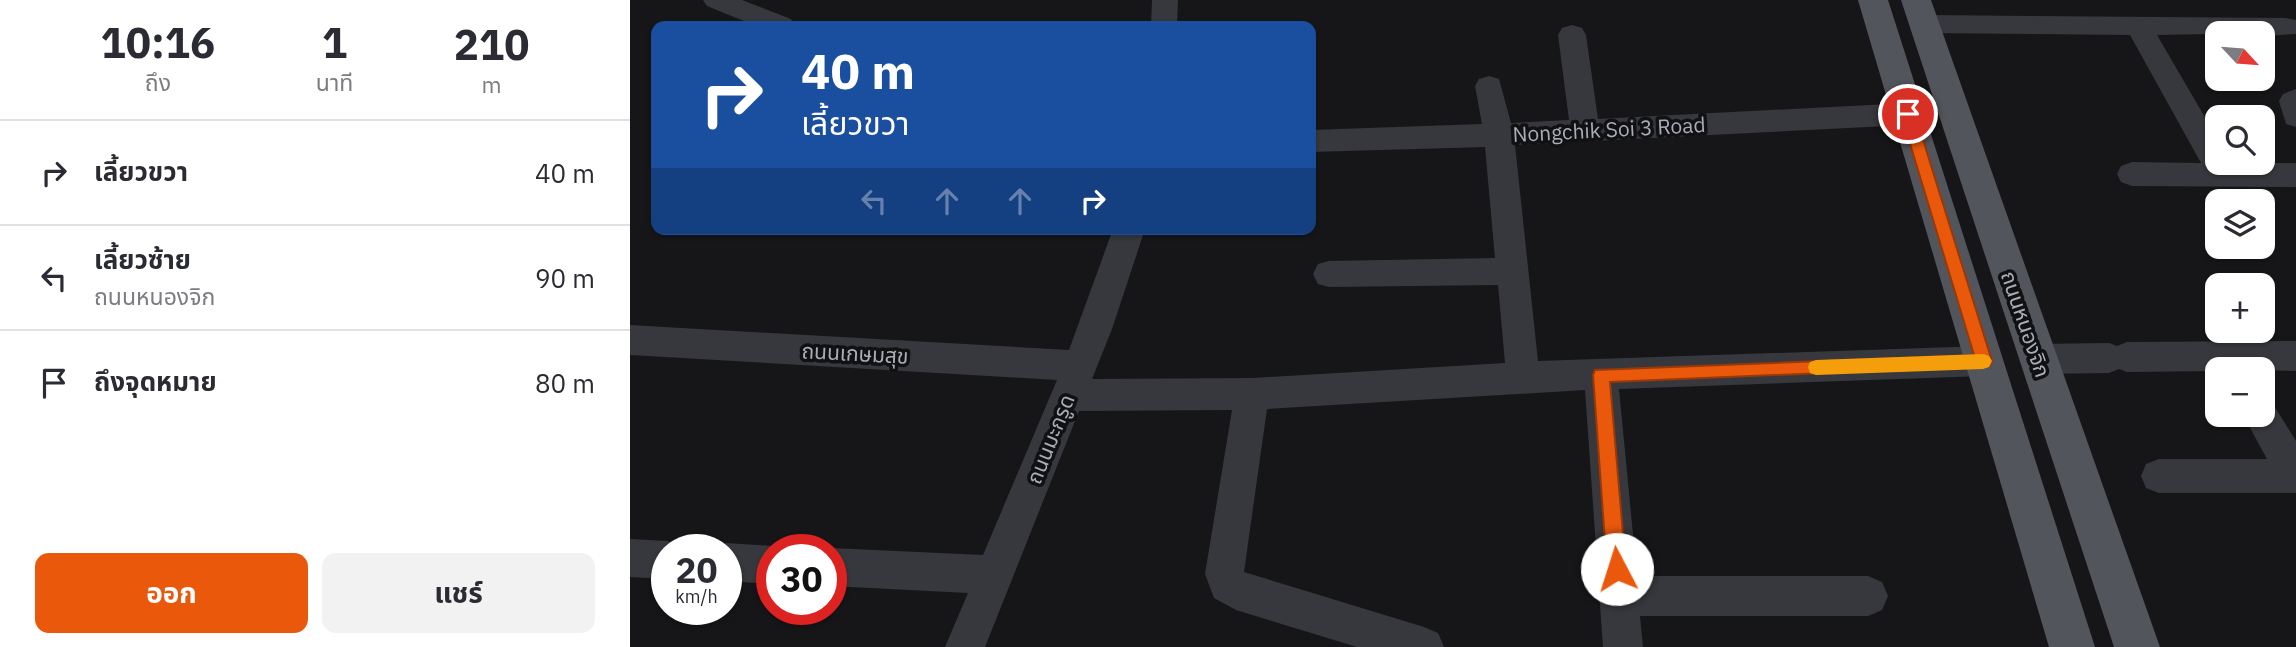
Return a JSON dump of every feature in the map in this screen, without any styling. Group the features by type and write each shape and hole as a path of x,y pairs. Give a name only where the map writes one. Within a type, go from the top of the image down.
{"main road":[{"path":"1873,0 2072,647"},
{"name":"ถนนหนองจิก","path":"1920,12 2137,647"},
{"path":"1984,361 2038,359"}],"street":[{"path":"716,0 768,21"},
{"path":"1164,21 1165,0"},
{"path":"2117,0 2205,145"},
{"path":"2270,0 2291,36"},
{"path":"1920,12 2033,12 2134,25 2291,36"},
{"path":"1572,35 1585,131"},
{"path":"1489,86 1499,135 1523,377"},
{"path":"2296,100 2292,101 2296,116"},
{"name":"Nongchik Soi 3 Road","path":"1316,141 1499,135 1908,114"},
{"path":"2132,174 2205,175"},
{"path":"2275,175 2296,175"},
{"name":"ถนนมะกรูด","path":"965,647 1074,381 1127,235"},
{"path":"1329,274 1513,271"},
{"name":"ถนนเกษมสุข","path":"630,340 1074,381 1252,394 1523,377 1984,361"},
{"path":"2275,358 2296,356"},
{"path":"2038,359 2118,357 2205,362"},
{"path":"1601,375 1623,647"},
{"path":"1252,394 1224,574 1228,584 1236,591 1424,647"},
{"path":"2159,476 2292,461 2269,427"},
{"path":"630,558 651,559"},
{"path":"847,568 995,575"},
{"path":"1619,596 1868,596"}],"slow traffic":[{"path":"1816,367 1983,361"}],"route":[{"path":"1617,569 1601,375 1984,361 1908,114"}]}
